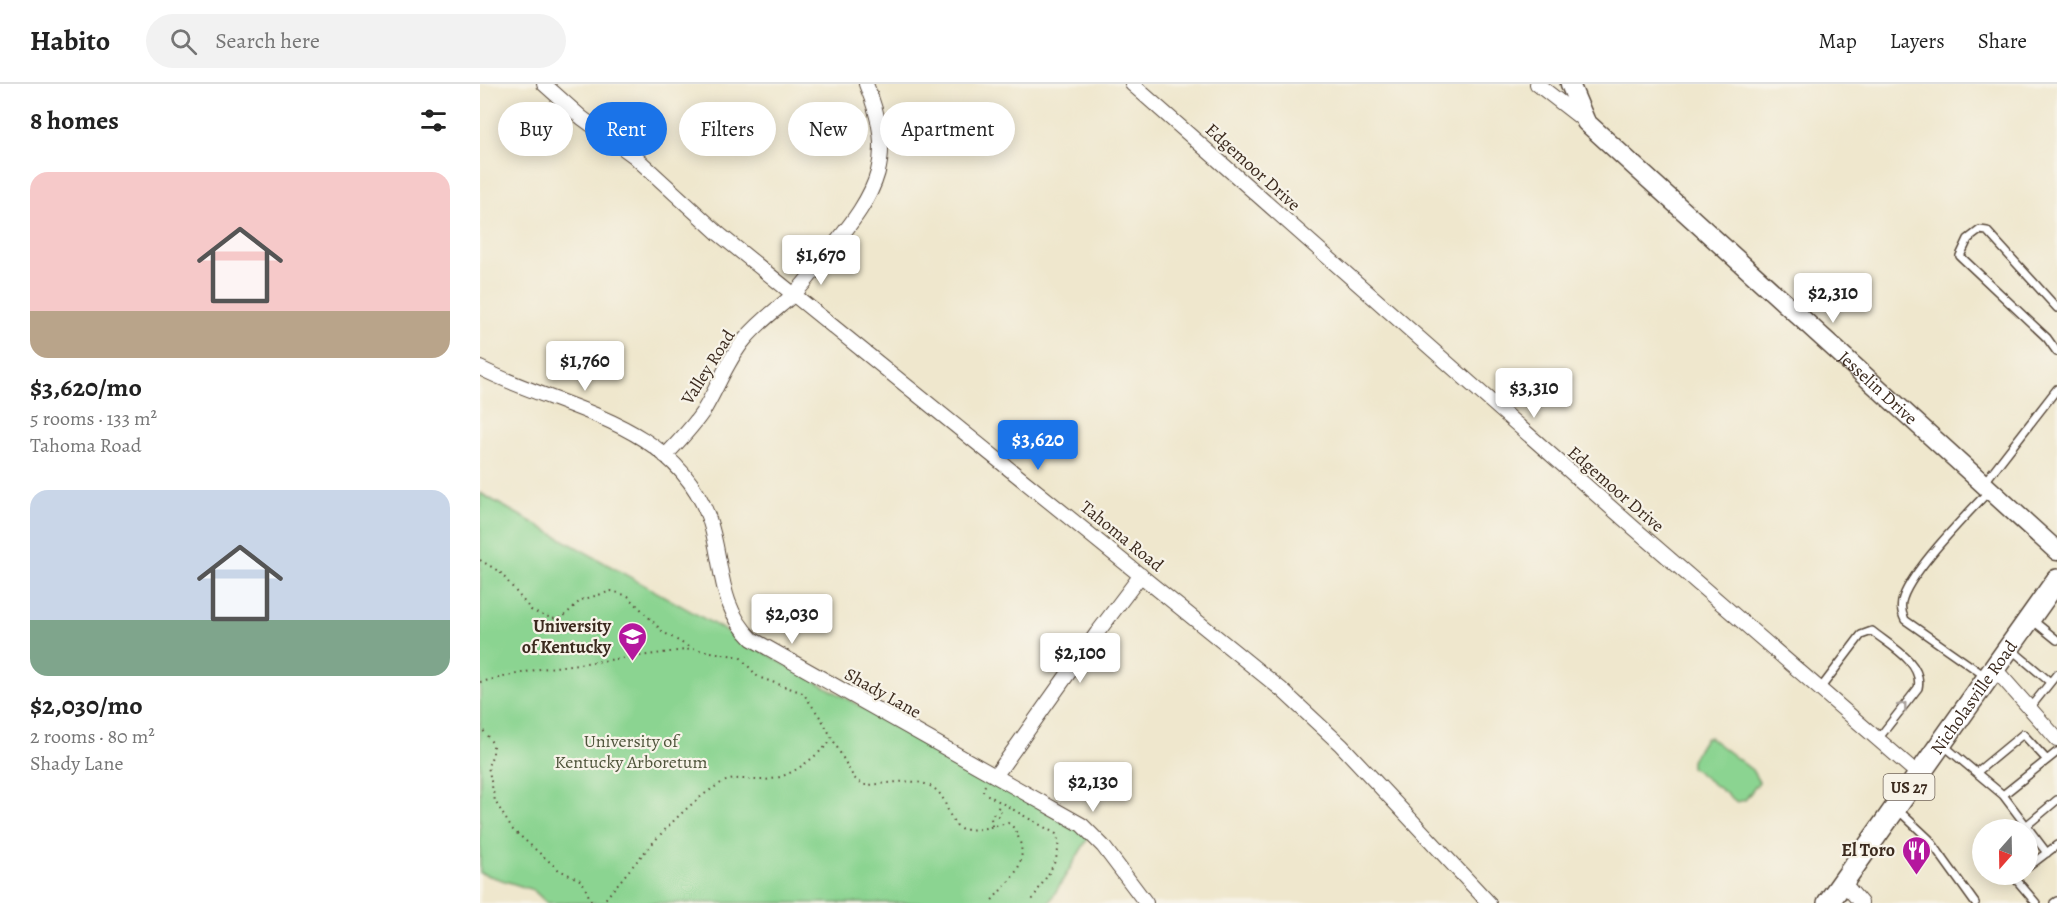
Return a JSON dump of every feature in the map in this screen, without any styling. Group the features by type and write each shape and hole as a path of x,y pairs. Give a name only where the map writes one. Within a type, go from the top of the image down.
{"main road":[{"name":"Nicholasville Road","path":"1828,903 2057,580"}],"street":[{"name":"Tahoma Road","path":"544,84 582,118 634,156 719,234 1141,575 1313,718 1489,903"},
{"name":"Valley Road","path":"665,456 687,433 704,410 744,340 775,309 793,295 855,220 872,194 879,171 881,150 878,115 866,84"},
{"name":"Edgemoor Drive","path":"1132,84 1634,528 1918,774"},
{"name":"Jesselin Drive","path":"1537,84 1586,122 2057,551"},
{"path":"1570,84 1586,122"},
{"name":"Shady Lane","path":"480,368 595,412 641,438 665,456 692,487 704,507 712,530 724,593 736,621 752,639 1069,816 1093,834 1146,903"},
{"path":"996,775 1096,633 1141,575"},
{"path":"1990,673 2057,739"},
{"path":"1843,882 1861,903"}],"lane":[{"path":"2057,308 1987,231 1980,230 1968,238 1960,256 2047,338 2057,352"},
{"path":"1990,673 1905,620 1901,611 1903,597 1986,488 2057,388"},
{"path":"2030,617 2057,640"},
{"path":"1820,689 1861,635 1872,631 1916,668 1920,679 1918,688 1878,739"},
{"path":"2008,647 2050,682"},
{"path":"2029,709 2057,674"},
{"path":"1977,772 2023,735 2047,760"},
{"path":"1940,742 2003,795 2021,819"},
{"path":"2003,795 2057,752"},
{"path":"2034,819 2057,800"},
{"path":"1895,807 1929,840 1975,903"},
{"path":"2038,841 2047,853"},
{"path":"2038,860 2057,845"},
{"path":"2021,885 2036,903"}],"path":[{"path":"480,560 500,572 531,610 539,614 555,619 563,617 581,600 612,591 628,596 663,632 693,649"},
{"path":"480,682 540,669 693,649 740,657 758,676 792,690 799,690 822,720 854,778 864,785 902,781 929,784 940,792 957,827 972,831 992,825 1008,823 1012,825 1023,853 1017,873 990,903"},
{"path":"480,726 493,744 493,754 488,766 495,801 512,829 559,870 582,881 592,903"},
{"path":"602,903 670,825 718,784 740,777 772,780 810,762 832,740"},
{"path":"996,775 983,791 1001,804 1056,834 1060,845 1057,858 1031,903"},
{"path":"992,825 991,818 994,813 998,816 1001,812 997,809 1001,804"}],"green space":[{"name":"University of Kentucky Arboretum","path":"480,493 1090,835 1049,903 547,903 533,890 480,873"},
{"path":"1709,737 1752,770 1759,782 1745,800 1737,802 1691,767 1691,761 1705,738"}],"place":[{"name":"University of Kentucky","path":"632,662"},
{"name":"El Toro","path":"1916,876"}]}
